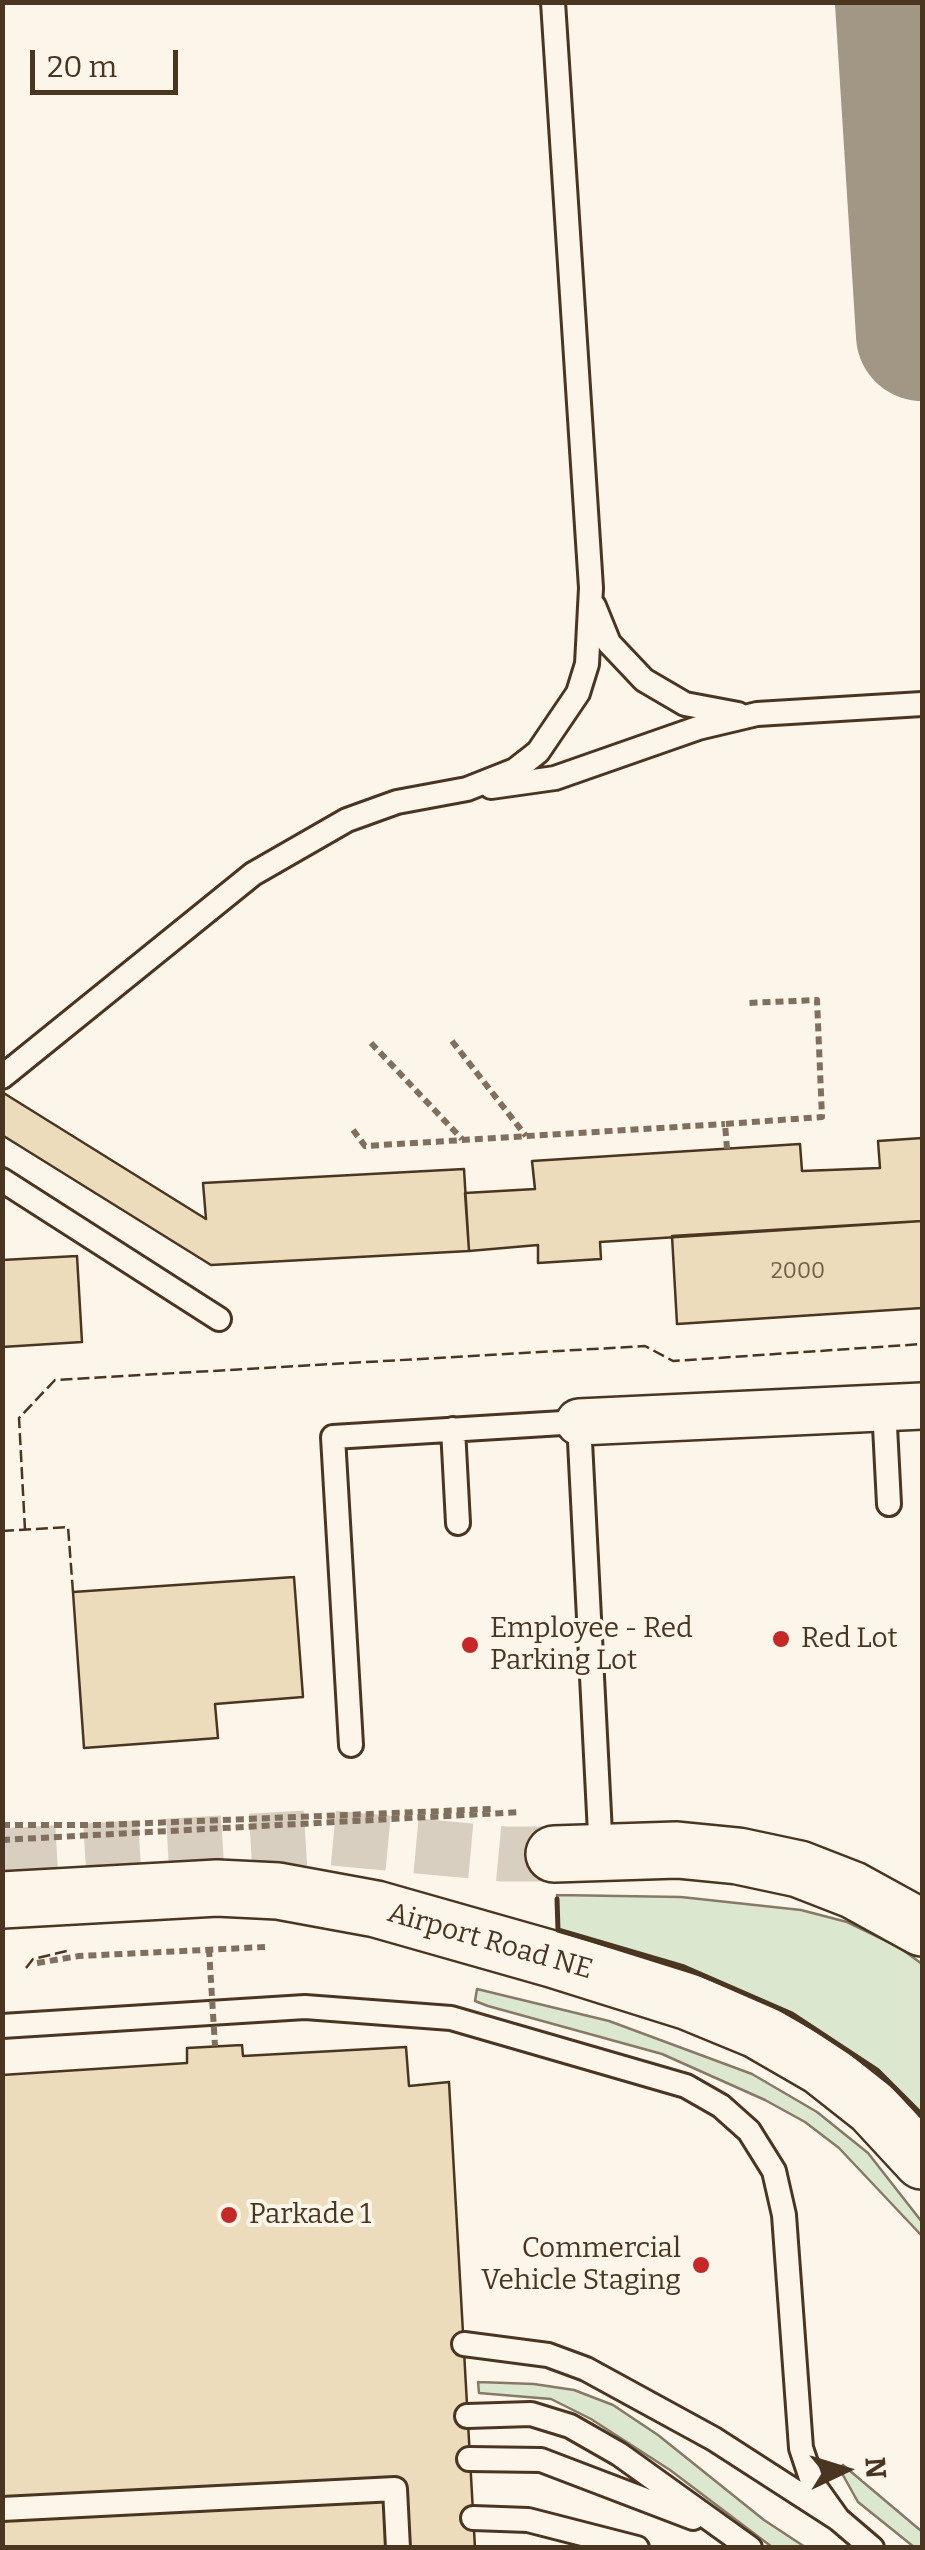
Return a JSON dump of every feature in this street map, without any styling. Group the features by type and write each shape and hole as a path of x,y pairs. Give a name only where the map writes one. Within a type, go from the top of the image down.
{"main road":[{"path":"550,1832 738,1856 798,1870 907,1910"},
{"name":"Airport Road NE","path":"2,1900 217,1888 278,1892 376,1910 552,1959 689,2002 757,2030 820,2067 873,2108 912,2145 922,2161"}],"street":[{"path":"579,1422 903,1406"}],"lane":[{"path":"468,788 514,770 538,752 578,694 587,664 590,588 554,2"},
{"path":"590,588 609,643 644,680 685,704 757,714 922,704"},
{"path":"2,1077 253,874 347,820 397,802 468,788 554,778 698,728 757,714"},
{"path":"2,1180 220,1319"},
{"path":"889,1504 903,1406"},
{"path":"351,1745 333,1437 579,1422 550,1832"},
{"path":"453,1430 458,1523"},
{"path":"2,2026 304,2008 451,2018 686,2086 722,2106 748,2131 774,2171 784,2215 801,2448 813,2484 838,2518"},
{"path":"464,2344 548,2355 586,2369 714,2439 838,2518 872,2548"},
{"path":"467,2416 531,2414 570,2426 619,2454 750,2548"},
{"path":"469,2458 541,2460 724,2531"},
{"path":"2,2509 395,2488 398,2548"},
{"path":"472,2518 528,2520 637,2548"}],"path":[{"path":"353,1130 365,1146 822,1117 816,1000 748,1003"},
{"path":"452,1041 526,1137"},
{"path":"371,1043 463,1140"},
{"path":"725,1124 727,1149"},
{"path":"2,1825 550,1832"},
{"path":"2,1840 550,1832"},
{"path":"37,1963 85,1956 269,1946"},
{"path":"209,1950 215,2046"}],"green space":[{"path":"557,1895 681,1897 801,1910 847,1922 899,1947 922,1964 922,2118 877,2071 779,2011 559,1941"},
{"path":"477,1989 609,2021 752,2074 817,2112 868,2153 922,2222 922,2236 839,2148 805,2122 662,2054 475,2001"},
{"path":"478,2382 574,2390 613,2405 805,2547 772,2547 670,2470 591,2419 551,2399 479,2393"},
{"path":"843,2465 922,2528 922,2547 914,2547 858,2502 839,2468"}],"building":[{"path":"2,1092 206,1219 203,1183 464,1169 469,1251 211,1265 2,1135"},
{"path":"922,1138 922,1221 600,1242 601,1259 538,1263 538,1245 469,1251 465,1193 535,1189 532,1161 800,1144 802,1171 880,1168 878,1141"},
{"path":"922,1221 922,1308 677,1324 672,1236"},
{"path":"77,1256 82,1342 2,1347 2,1260"},
{"path":"294,1577 303,1697 215,1704 218,1738 84,1748 73,1592"},
{"name":"Parkade 1","path":"242,2045 243,2056 406,2047 409,2086 449,2082 475,2548 2,2548 2,2075 187,2063 187,2048"}],"taxiway":[{"path":"901,2 922,335"}],"tunnel":[{"path":"2,1856 321,1837 504,1854 554,1854"}],"fence":[{"path":"25,1530 19,1418 55,1380 645,1346 673,1361 922,1344"},
{"path":"2,1531 68,1527 73,1592"},
{"path":"26,1968 33,1959 67,1951"}],"wall":[{"path":"557,1899 558,1930 684,1967 792,2014 877,2070 922,2115"}],"place":[{"name":"Red Lot","path":"781,1639"},
{"name":"Employee - Red Parking Lot","path":"470,1645"},
{"name":"Parkade 1","path":"229,2215"},
{"name":"Commercial Vehicle Staging","path":"701,2265"}]}
